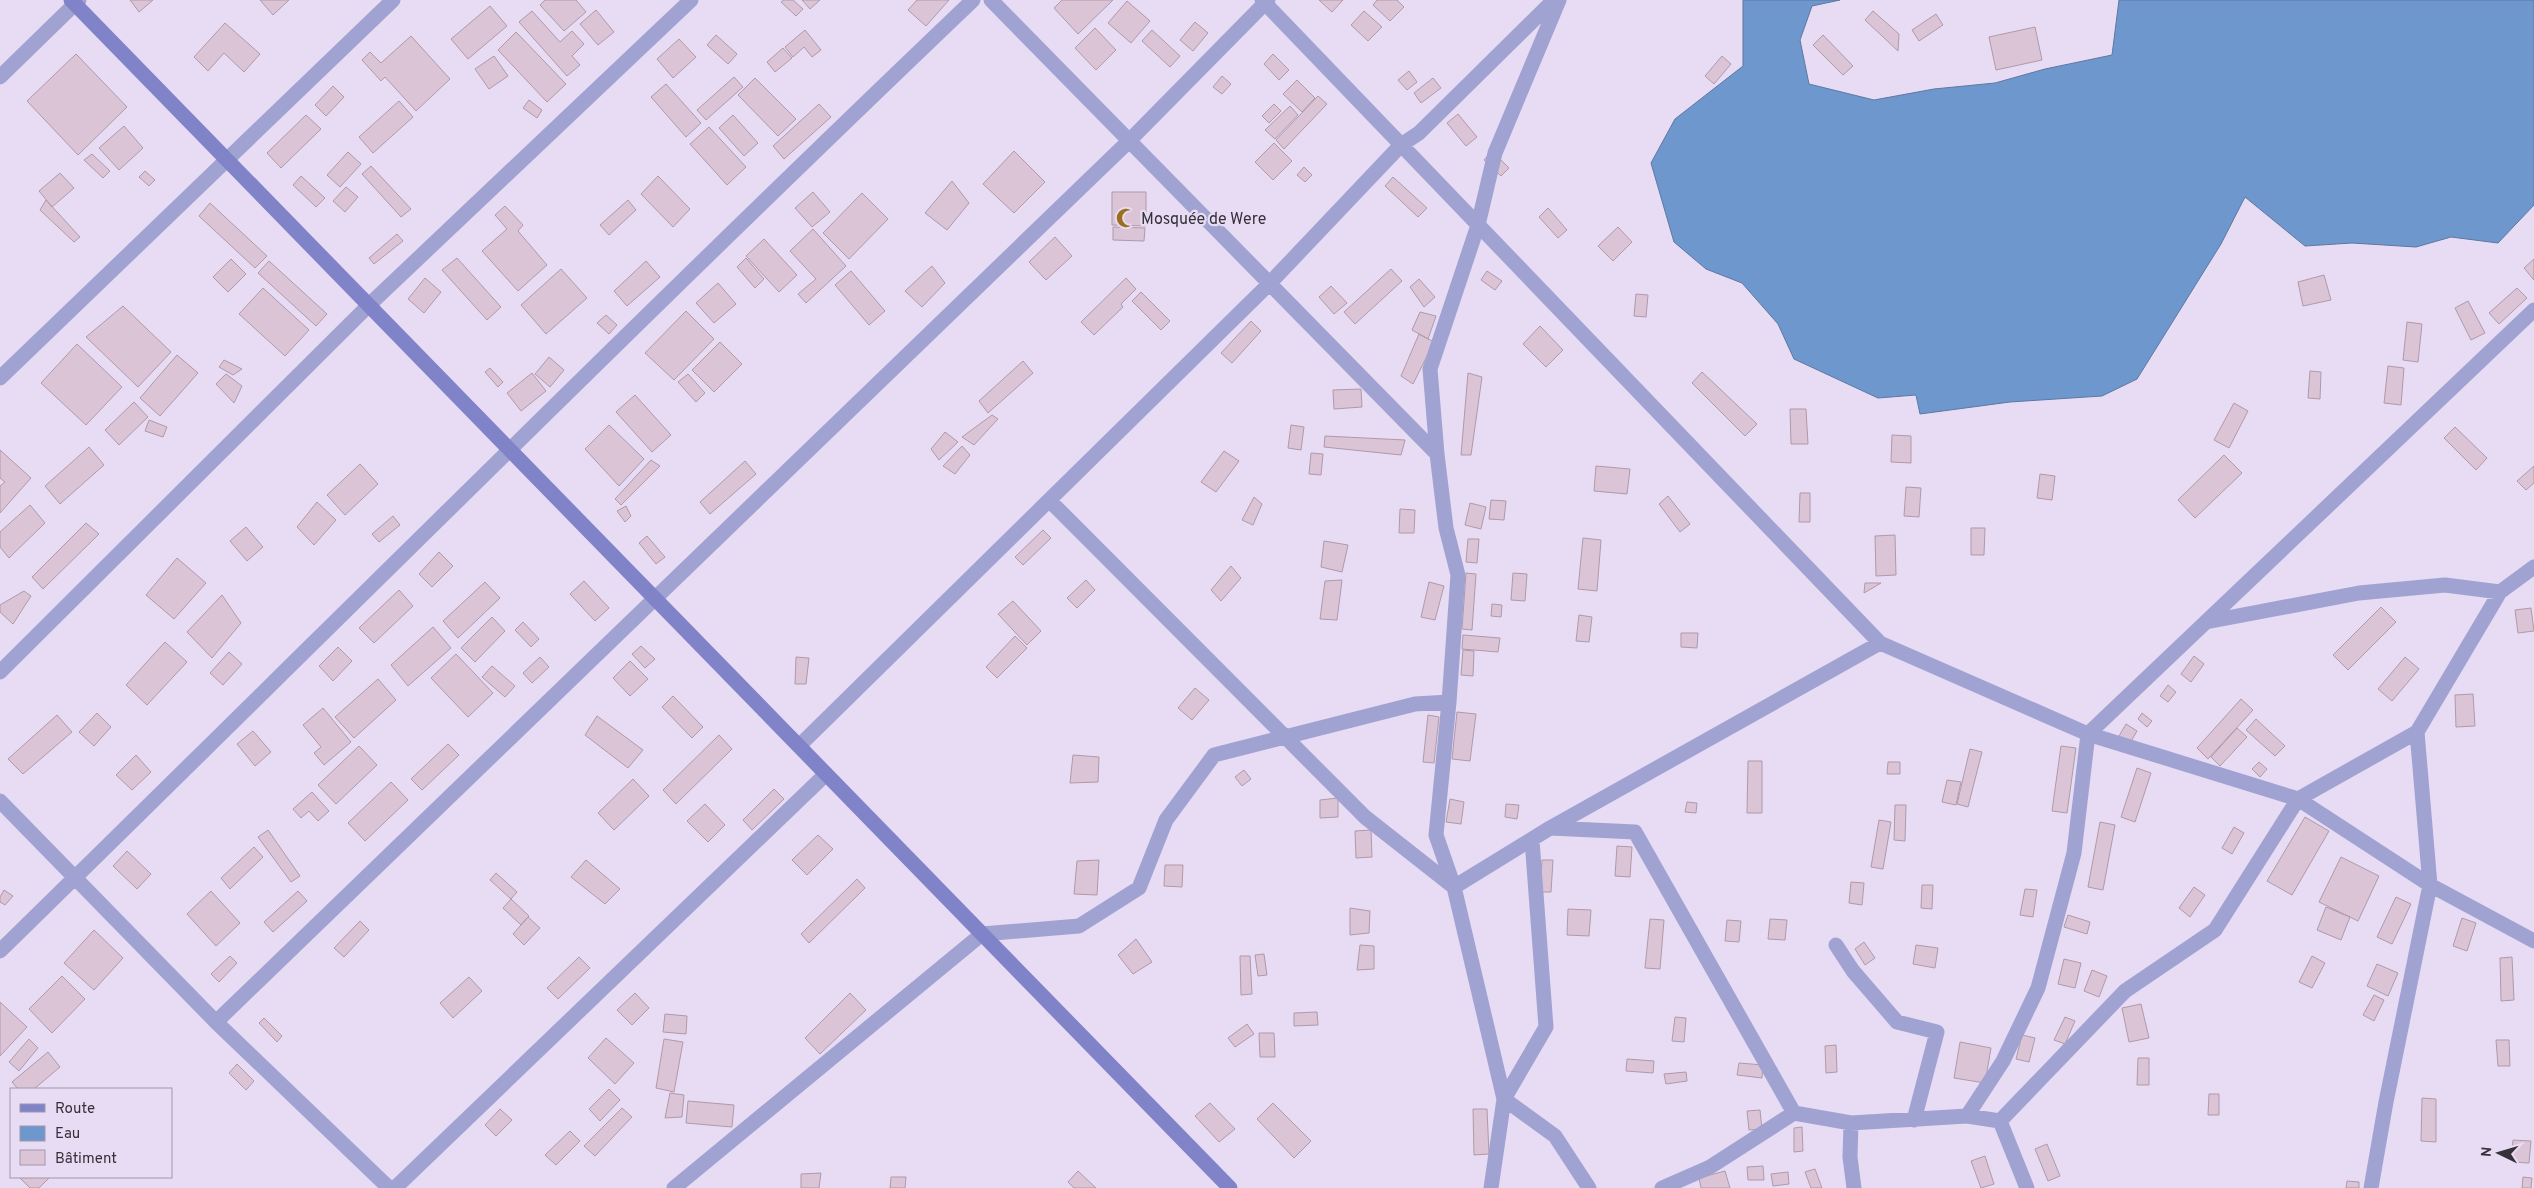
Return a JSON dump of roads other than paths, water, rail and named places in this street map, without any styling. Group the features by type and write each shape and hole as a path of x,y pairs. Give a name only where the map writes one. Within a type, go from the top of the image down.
{"street":[{"path":"0,378 393,0"},
{"path":"0,672 369,305 691,0"},
{"path":"0,951 734,229 973,0"},
{"path":"990,0 1437,454"},
{"path":"798,746 1269,284 1402,145 1419,133 1554,0"},
{"path":"1491,1188 1504,1099 1454,888 1436,835 1449,702 1458,575 1446,528 1430,370 1478,225 1495,153 1559,0"},
{"path":"0,77 75,1 227,160 1230,1188"},
{"path":"216,1022 1129,141 1265,1 1880,643 2088,734 2298,799 2430,885 2534,941"},
{"path":"1967,1116 2003,1061 2038,988 2074,853 2088,734 2534,310"},
{"path":"1049,500 1365,817 1454,888"},
{"path":"2000,1121 2125,992 2215,930 2298,799 2417,732 2500,592 2534,567"},
{"path":"2206,622 2360,592 2445,584 2500,592"},
{"path":"1454,888 1550,828 1880,643"},
{"path":"674,1188 982,934 1080,926 1139,888 1166,820 1214,755 1415,704 1449,702"},
{"path":"2371,1188 2386,1102 2430,885 2417,732"},
{"path":"395,1188 826,774"},
{"path":"0,801 216,1022 389,1188"},
{"path":"1550,828 1635,832 1794,1113"},
{"path":"1504,1099 1546,1027 1532,840"},
{"path":"1836,945 1853,971 1897,1022 1937,1032 1914,1120"},
{"path":"1504,1099 1555,1136 1589,1188"},
{"path":"1662,1188 1710,1168 1794,1113 1851,1122 1967,1116 2000,1121"},
{"path":"2000,1121 2027,1188"},
{"path":"1851,1122 1850,1157 1854,1188"}],"water":[{"path":"1743,0 1840,0 1812,6 1800,40 1809,84 1874,100 1934,89 1995,83 2045,69 2112,55 2119,0 2534,0 2534,205 2498,243 2451,237 2416,247 2352,243 2305,246 2245,197 2221,244 2137,379 2102,396 2010,402 1920,414 1916,395 1878,398 1794,359 1778,324 1742,283 1706,269 1674,242 1651,163 1675,119 1743,66"}],"place":[{"name":"Mosquée de Were","path":"1126,218"}]}
